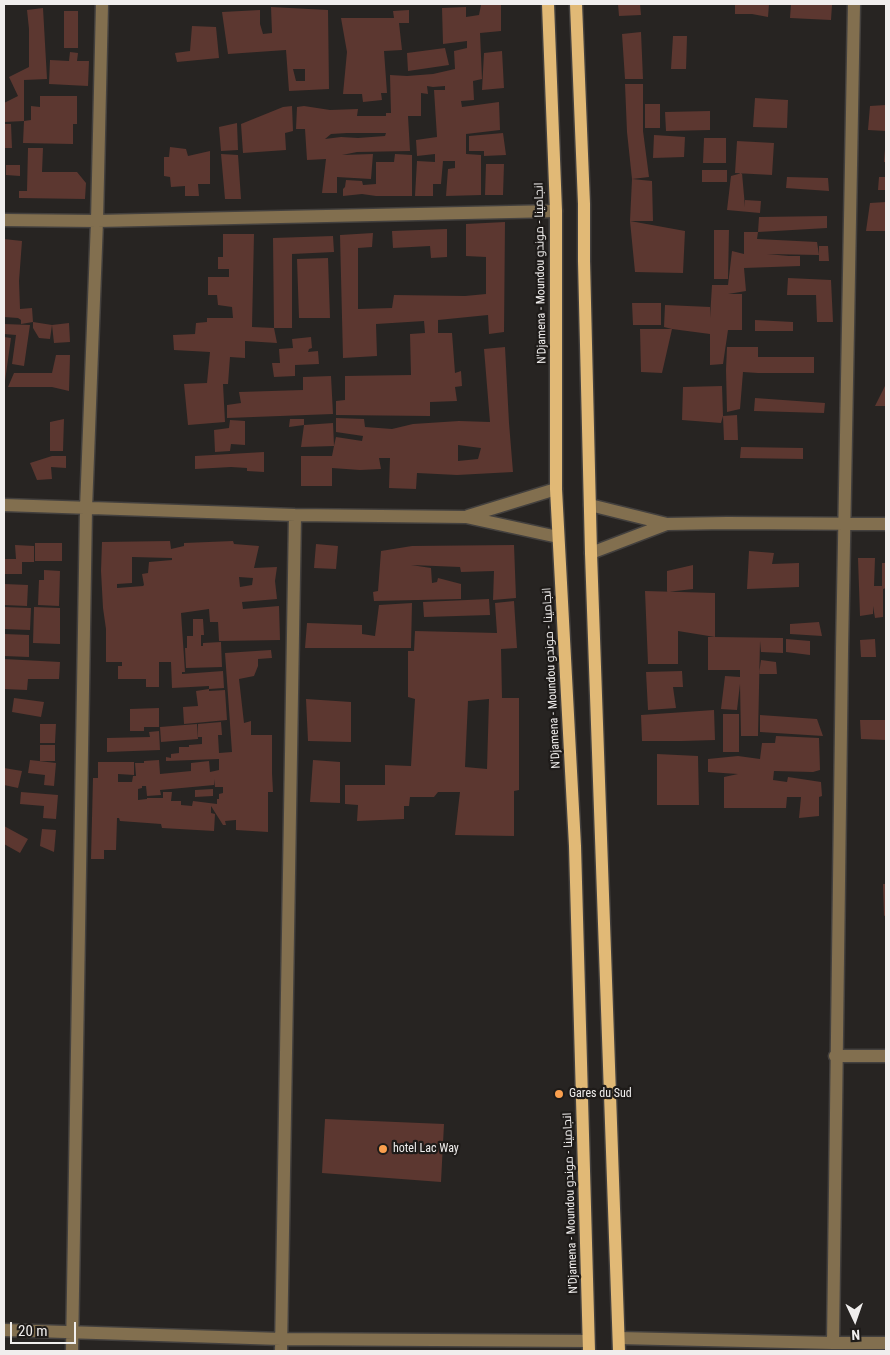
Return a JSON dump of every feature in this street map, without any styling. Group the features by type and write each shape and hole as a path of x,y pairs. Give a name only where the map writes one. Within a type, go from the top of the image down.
{"main road":[{"name":"N'Djamena - Moundou انجامينا - موندو","path":"548,4 556,211 556,489 575,846 589,1346"},
{"path":"576,4 584,204 591,553 619,1351"}],"street":[{"path":"72,1351 86,509 97,221 102,4"},
{"path":"833,1343 843,523 854,4"},
{"path":"4,220 97,221 556,211"},
{"path":"466,517 556,489"},
{"path":"4,505 295,515 466,517 558,537"},
{"path":"590,505 667,524 886,524"},
{"path":"281,1345 295,515"},
{"path":"591,553 667,524"},
{"path":"835,1056 886,1056"},
{"path":"4,1330 281,1345 589,1346"},
{"path":"618,1338 886,1343"}],"building":[{"path":"501,4 501,31 480,33 482,79 473,81 474,100 461,101 462,107 499,102 500,130 466,134 466,154 481,155 481,195 446,196 448,169 455,168 455,161 443,161 441,184 433,184 433,196 415,196 417,161 435,162 435,154 417,156 416,140 437,137 434,90 445,90 445,86 427,86 428,94 421,93 421,116 408,116 410,151 357,152 342,155 373,154 371,179 337,177 337,193 322,193 326,159 307,160 305,129 296,129 297,107 304,106 330,110 358,109 357,116 386,116 386,113 391,113 390,75 433,74 455,69 454,51 467,48 467,41 443,44 442,8 466,7 466,17 479,15 481,5","holes":["386,133 385,136 325,139 331,134"]},
{"path":"618,4 640,4 641,15 619,16"},
{"path":"735,4 769,4 768,17 752,14 735,14"},
{"path":"791,4 832,5 831,20 790,18"},
{"path":"271,7 328,10 329,89 289,91 286,50 228,54 222,12 260,10 260,24 263,34 272,33","holes":["293,69 305,69 305,81 296,81"]},
{"path":"43,8 47,79 24,80 24,121 4,122 4,103 18,96 9,77 29,67 27,10"},
{"path":"409,10 409,23 399,23 402,50 384,51 387,93 381,93 382,100 363,102 362,94 343,94 347,52 341,18 394,18 393,11"},
{"path":"64,11 78,11 78,48 64,48"},
{"path":"192,26 216,27 219,58 177,62 175,53 190,51"},
{"path":"641,32 643,79 625,79 622,34"},
{"path":"673,36 687,36 686,69 671,69"},
{"path":"445,48 449,65 408,71 407,53"},
{"path":"502,51 504,88 482,90 484,53"},
{"path":"70,52 78,53 77,61 89,61 88,86 49,84 50,60 69,61"},
{"path":"625,84 643,84 643,131 649,177 632,179 627,132"},
{"path":"40,96 77,96 77,124 73,124 73,144 23,143 24,121 31,120 31,106 40,107"},
{"path":"755,98 788,100 787,128 753,127"},
{"path":"645,104 660,104 660,128 645,128"},
{"path":"886,105 886,131 868,130 870,106"},
{"path":"292,106 293,131 285,133 286,150 243,153 241,124 283,107"},
{"path":"710,111 710,130 666,131 665,112"},
{"path":"237,123 238,150 221,151 219,127"},
{"path":"4,124 11,124 12,148 4,148"},
{"path":"503,133 506,155 484,156 484,151 469,151 469,136"},
{"path":"654,135 685,137 684,157 653,158"},
{"path":"704,138 726,138 726,163 703,163"},
{"path":"737,141 774,143 772,175 735,173"},
{"path":"170,147 186,149 188,156 210,151 210,184 198,184 199,196 185,196 185,186 171,187 170,177 164,176 164,157 169,157"},
{"path":"28,148 43,148 42,172 77,172 86,183 85,199 19,198 19,191 27,191"},
{"path":"885,149 886,162 884,162"},
{"path":"221,154 238,155 241,199 225,199"},
{"path":"395,154 412,155 412,196 362,194 343,196 346,180 362,181 363,185 376,184 376,162 394,162"},
{"path":"486,164 504,164 503,195 485,195"},
{"path":"6,165 20,165 20,176 6,175"},
{"path":"702,170 727,170 727,182 702,182"},
{"path":"742,173 745,207 745,200 761,201 760,213 727,210 731,176"},
{"path":"787,177 828,178 829,191 786,188"},
{"path":"879,177 886,177 886,190 878,190"},
{"path":"632,179 652,181 653,221 630,221"},
{"path":"886,202 886,231 866,231 870,203"},
{"path":"827,216 827,228 758,232 759,217"},
{"path":"630,221 685,231 683,273 635,272"},
{"path":"505,222 504,332 489,334 488,315 438,320 438,333 452,333 455,373 461,371 462,386 455,387 457,401 430,402 430,416 336,415 336,401 345,400 345,376 411,375 410,334 425,333 424,321 376,324 377,356 343,358 340,235 373,233 372,247 358,248 358,309 392,308 394,295 465,296 486,294 486,257 466,256 466,224"},
{"path":"447,229 447,257 431,258 430,246 393,248 392,231"},
{"path":"714,230 729,230 728,279 714,279"},
{"path":"744,232 758,232 757,239 817,242 819,255 767,254 800,256 800,266 744,268 746,291 728,294 742,294 742,330 728,330 723,364 710,365 710,334 664,327 665,305 710,307 710,318 712,285 728,285 732,251 744,254"},
{"path":"223,234 254,234 252,327 274,328 277,343 245,341 245,358 230,357 228,384 223,384 225,422 188,425 184,384 207,383 210,352 174,350 173,335 195,334 196,323 207,322 207,318 233,318 232,307 218,305 217,295 208,295 208,277 229,277 229,269 218,269 218,257 223,257"},
{"path":"333,236 334,252 292,254 292,328 274,328 273,238"},
{"path":"4,239 22,241 19,281 20,309 32,308 33,322 21,324 21,320 18,318 4,317"},
{"path":"819,246 828,246 829,261 819,261"},
{"path":"328,258 330,318 299,318 297,259"},
{"path":"788,278 831,280 833,322 817,322 816,295 787,295"},
{"path":"632,303 661,303 661,325 633,325"},
{"path":"755,320 793,322 793,331 755,331"},
{"path":"33,322 52,325 50,339 39,338 33,328"},
{"path":"69,323 70,342 54,343 52,325"},
{"path":"4,324 30,325 24,366 12,364 16,335 4,334"},
{"path":"640,329 672,329 662,373 641,372"},
{"path":"4,337 11,338 5,381 4,381"},
{"path":"311,337 312,348 308,352 318,351 319,364 295,365 295,376 274,377 272,363 280,363 279,349 293,348 292,339"},
{"path":"505,347 513,472 457,475 417,473 416,489 389,488 390,458 379,458 381,469 332,468 332,486 301,486 301,456 332,456 336,437 362,441 363,436 336,432 336,418 364,419 365,427 392,429 413,424 459,421 490,422 484,349","holes":["458,445 481,448 478,459 458,461"]},
{"path":"727,347 758,347 758,357 814,357 814,373 743,372 740,409 727,412"},
{"path":"56,355 70,355 69,391 52,387 8,387 14,373 52,373"},
{"path":"331,376 333,414 227,418 227,405 241,403 239,392 303,390 303,377"},
{"path":"886,384 886,406 875,406"},
{"path":"722,386 723,416 721,423 682,420 683,387"},
{"path":"755,398 825,403 824,413 754,411"},
{"path":"737,415 738,440 724,440 723,416"},
{"path":"64,419 63,451 50,451 50,422"},
{"path":"290,419 304,419 304,425 289,427"},
{"path":"230,420 245,421 245,445 231,444 230,451 215,452 214,430 229,428"},
{"path":"333,423 334,446 301,447 304,425"},
{"path":"741,447 803,448 803,459 740,458"},
{"path":"264,452 264,472 247,471 247,468 231,467 195,469 195,456"},
{"path":"52,456 66,456 66,468 51,467 52,479 37,480 30,463"},
{"path":"170,541 171,549 184,546 184,543 233,541 234,544 259,546 254,568 277,567 275,581 277,599 242,602 243,609 279,606 280,640 219,641 218,622 210,622 209,609 181,613 185,672 182,672 182,674 223,671 224,688 209,689 209,686 172,688 171,662 159,662 159,687 146,687 146,679 118,679 118,666 122,666 122,662 106,662 106,629 101,571 102,542","holes":["132,557 172,558 172,560 149,562 148,573 142,574 143,586 117,588 117,584 132,583","239,577 253,578 252,585 240,587"]},
{"path":"35,543 62,543 62,561 35,561"},
{"path":"316,544 338,546 336,569 314,568"},
{"path":"15,545 34,546 34,562 22,562 22,574 4,574 4,559 16,559"},
{"path":"514,545 516,598 493,600 494,571 461,572 460,567 411,565 431,568 432,583 437,582 438,578 461,584 461,599 374,601 373,592 378,591 381,551 412,546"},
{"path":"749,551 774,553 772,564 799,563 799,587 747,589"},
{"path":"858,558 875,558 874,586 882,586 882,563 886,563 886,588 883,589 883,617 875,618 873,606 873,614 860,616"},
{"path":"693,565 693,589 667,592 667,571"},
{"path":"44,570 60,571 59,606 38,605 39,580 44,580"},
{"path":"4,584 28,585 27,606 4,605"},
{"path":"645,591 715,593 715,637 678,631 678,664 648,664"},
{"path":"489,599 490,615 424,617 423,602"},
{"path":"514,601 517,648 501,649 502,698 519,698 519,790 514,791 514,836 455,835 460,792 438,792 434,797 410,797 409,806 404,806 404,819 357,821 358,805 345,804 345,785 385,785 385,765 411,766 415,699 408,697 408,651 414,651 415,631 497,633 495,603","holes":["489,699 487,769 465,767 468,701"]},
{"path":"412,603 411,648 305,648 307,623 362,625 362,634 375,636 379,605"},
{"path":"4,607 31,608 30,630 4,629"},
{"path":"34,607 60,608 60,644 33,643"},
{"path":"193,619 203,619 204,635 201,635 201,646 203,646 203,643 221,642 222,667 186,668 185,648 187,648 187,636 193,636"},
{"path":"819,622 822,636 790,634 790,624"},
{"path":"4,634 29,635 29,657 4,656"},
{"path":"708,637 783,638 783,653 761,652 760,641 758,736 741,736 740,684 737,710 721,709 725,676 740,677 740,670 708,670"},
{"path":"786,639 810,641 810,655 786,652"},
{"path":"875,639 876,657 861,657 860,640"},
{"path":"271,650 272,658 258,659 258,666 254,676 239,679 244,723 251,721 251,735 272,735 273,792 268,792 268,832 236,830 236,820 225,821 226,825 223,825 211,806 211,813 215,814 214,831 162,828 161,824 120,821 117,818 116,850 104,850 104,859 91,859 93,778 98,778 98,762 134,762 134,775 118,774 118,782 132,782 133,776 136,776 135,763 144,763 144,761 159,760 160,774 191,771 191,763 209,761 210,772 219,770 219,759 166,761 166,757 171,758 171,754 179,753 179,747 202,744 202,737 198,737 198,724 221,722 222,735 218,735 219,753 232,752 225,653","holes":["214,779 215,787 223,787 223,793 219,794 217,804 193,801 192,806 181,805 181,801 171,801 172,792 163,792 163,798 138,800 138,789 142,788 142,786 146,786 147,796 161,795 160,790 214,785"]},
{"path":"4,659 60,662 59,679 28,679 27,690 4,689"},
{"path":"761,660 776,662 777,674 759,674"},
{"path":"682,671 683,687 673,687 676,708 648,710 646,672"},
{"path":"209,689 209,691 225,690 227,720 184,724 183,707 198,706 196,691"},
{"path":"14,698 44,702 41,717 12,712"},
{"path":"306,699 351,702 351,742 308,741"},
{"path":"159,708 159,727 144,727 144,731 130,731 130,709"},
{"path":"714,710 715,740 642,741 641,715"},
{"path":"723,714 739,714 739,752 723,752"},
{"path":"760,715 817,719 823,736 760,732"},
{"path":"860,720 886,720 886,740 861,739"},
{"path":"40,724 56,724 55,743 40,743"},
{"path":"197,724 198,739 161,742 160,727"},
{"path":"159,731 160,750 107,752 107,738 150,737 149,732"},
{"path":"776,736 819,738 820,770 813,772 774,771 773,780 787,782 788,777 821,782 822,796 819,797 819,816 799,818 801,797 787,797 786,808 724,808 724,777 738,774 708,772 708,759 738,756 760,759 762,743 775,743"},
{"path":"40,745 55,745 55,761 40,761"},
{"path":"657,754 698,756 699,805 657,805"},
{"path":"30,760 56,763 54,786 44,785 45,775 28,773"},
{"path":"313,760 340,762 340,803 310,802"},
{"path":"4,768 22,771 18,788 4,785"},
{"path":"213,789 213,796 195,797 195,790"},
{"path":"21,792 58,795 56,819 43,818 44,806 20,804"},
{"path":"4,826 28,839 20,853 4,844"},
{"path":"42,829 56,830 54,852 40,846"},
{"path":"883,884 886,884 886,915 884,916"},
{"name":"hotel Lac Way","path":"325,1119 444,1124 441,1182 322,1173"}],"place":[{"name":"Gares du Sud","path":"559,1094"},
{"name":"hotel Lac Way","path":"383,1149"}]}
